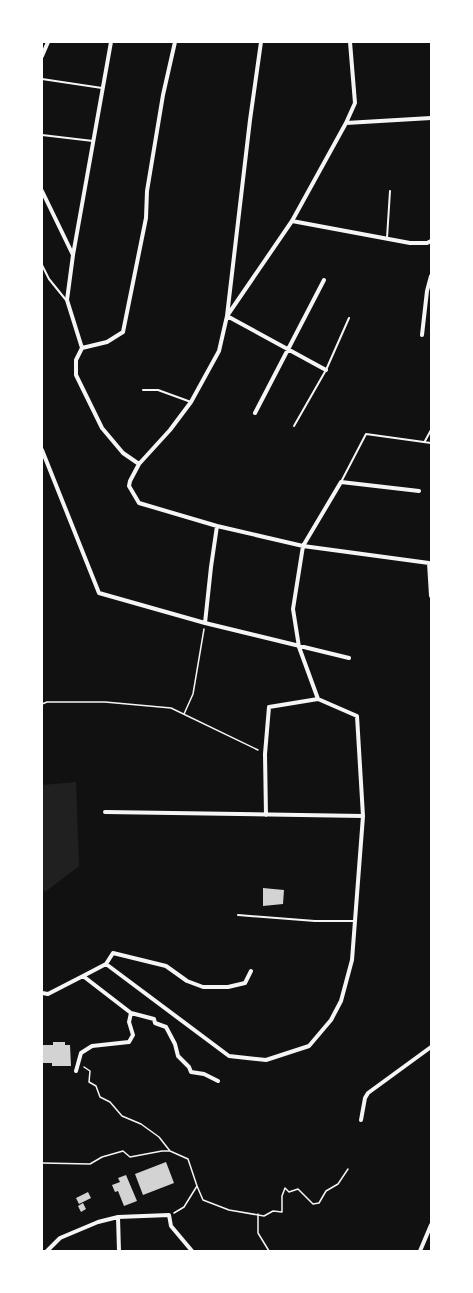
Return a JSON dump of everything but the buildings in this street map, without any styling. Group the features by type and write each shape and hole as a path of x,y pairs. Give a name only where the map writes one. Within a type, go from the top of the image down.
{"street":[{"path":"42,56 48,42"},
{"path":"111,42 73,255 67,300 82,348 76,360 76,375 102,428 123,453 139,464"},
{"path":"82,348 107,342 123,332 146,218 147,191 163,95 175,42"},
{"path":"261,42 250,120 228,316 219,352 191,402 170,430 139,464 129,486 139,503 217,526 303,546 430,562 431,596"},
{"path":"228,316 292,221 346,123 354,103 350,42"},
{"path":"346,123 431,118"},
{"path":"42,191 73,255"},
{"path":"292,221 410,243 427,243 431,241"},
{"path":"422,335 427,291 431,276"},
{"path":"255,413 324,280"},
{"path":"228,316 326,370"},
{"path":"42,450 99,593 205,623 348,658"},
{"path":"318,699 299,647 292,609 303,546 341,482 419,491"},
{"path":"205,623 217,526"},
{"path":"106,964 229,1056 266,1060 309,1046 331,1020 341,1001 352,960 363,816 357,716 318,699 269,707 265,754 266,815"},
{"path":"105,812 363,816"},
{"path":"42,998 106,964 113,953 166,966 187,981 204,987 228,987 245,982 251,971"},
{"path":"83,976 131,1013 154,1019 155,1023 166,1027 175,1044 178,1056 189,1067 191,1072 204,1074 218,1081"},
{"path":"42,993 48,994"},
{"path":"76,1071 81,1053 92,1046 129,1042 133,1035 129,1022 131,1013"},
{"path":"360,1120 365,1098 368,1093 431,1047"},
{"path":"47,1251 60,1238 98,1222 118,1217 169,1215 171,1226 192,1251"},
{"path":"118,1217 119,1251"},
{"path":"420,1251 431,1225"}],"lane":[{"path":"42,79 103,88"},
{"path":"42,135 93,141"},
{"path":"386,239 390,191"},
{"path":"42,265 49,279 67,300"},
{"path":"294,426 326,370 349,318"},
{"path":"142,390 158,390 191,402"},
{"path":"425,442 431,430"},
{"path":"341,482 366,434 431,443"},
{"path":"238,914 315,921 355,921"}],"path":[{"path":"184,714 193,694 205,623"},
{"path":"42,704 47,702 105,702 171,708 265,754"},
{"path":"76,1071 84,1067 90,1071 89,1082 96,1086 100,1097 110,1102 122,1116 141,1124 159,1137 170,1151"},
{"path":"42,1163 90,1164 102,1157 123,1151 130,1157 162,1150 170,1151 188,1159 203,1200 228,1210 264,1216 272,1211 282,1212 282,1196 285,1188 289,1192 298,1189 313,1204 319,1203 326,1191 338,1184 348,1169"},
{"path":"169,1215 184,1207 197,1186"},
{"path":"258,1214 258,1233 269,1251"}],"shaded area":[{"path":"76,782 79,866 45,892 42,889 42,785"}]}
